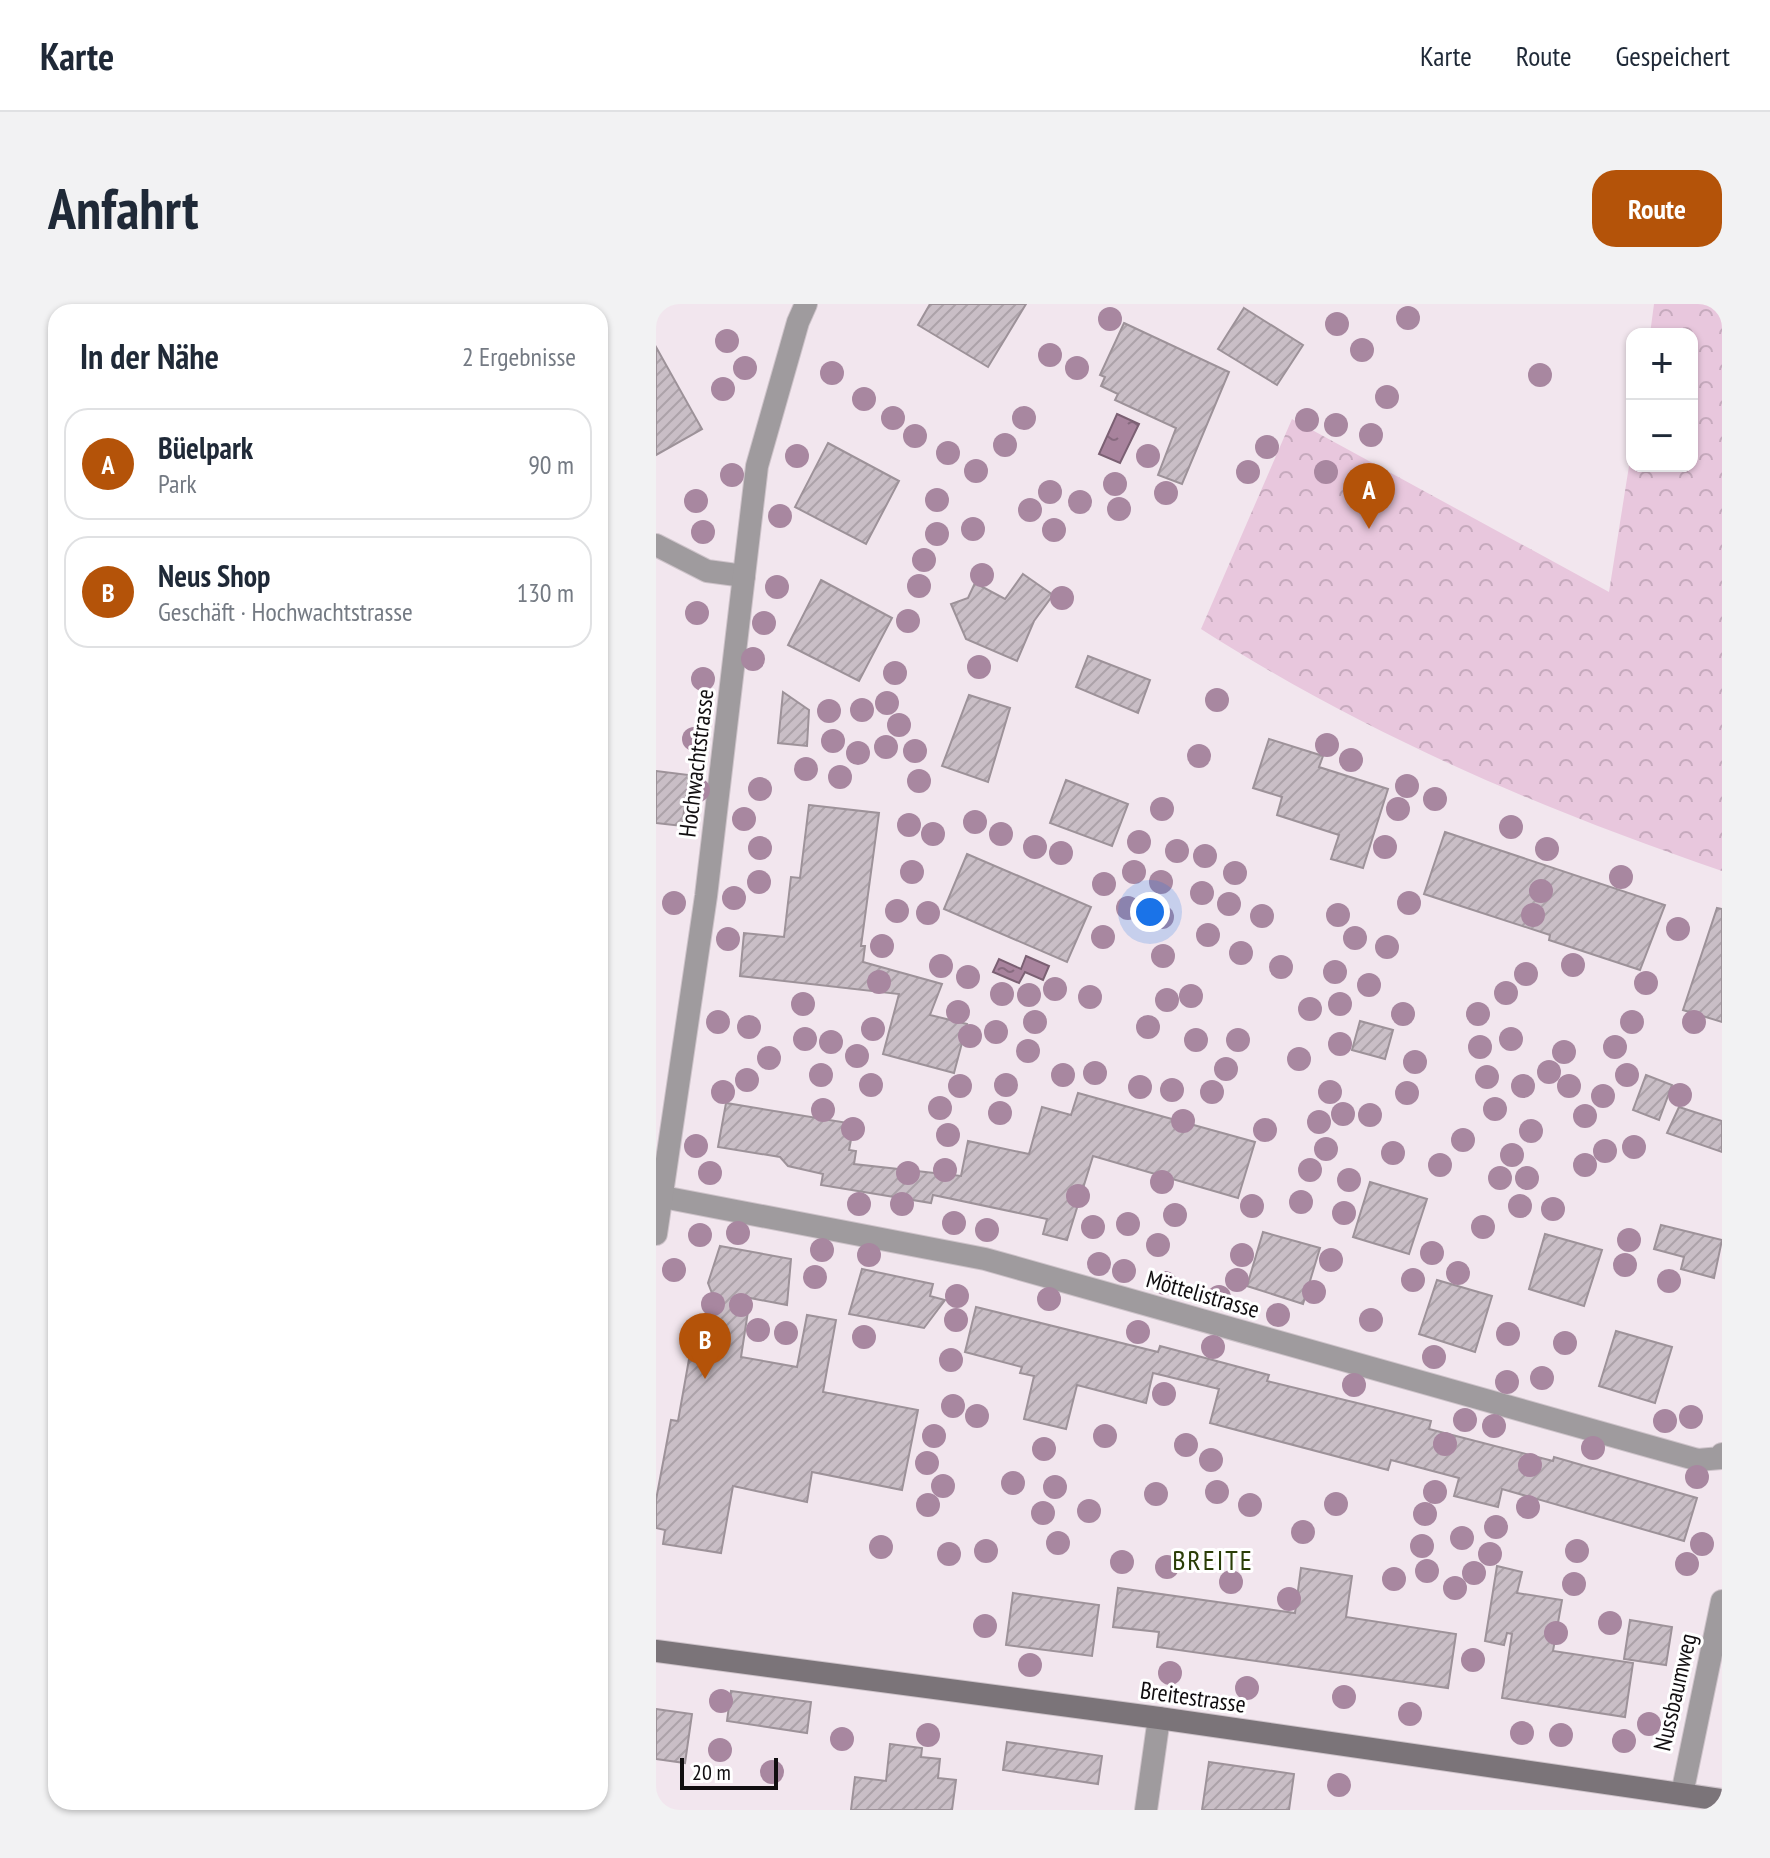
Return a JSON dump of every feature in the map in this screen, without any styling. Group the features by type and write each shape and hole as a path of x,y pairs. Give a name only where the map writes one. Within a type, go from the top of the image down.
{"main road":[{"name":"Breitestrasse","path":"656,1651 1159,1718 1722,1800"}],"street":[{"name":"Hochwachtstrasse","path":"656,1234 706,896 757,466 806,304"},
{"path":"656,545 707,571 744,576"},
{"name":"Möttelistrasse","path":"663,1197 985,1259 1698,1460 1722,1457"},
{"name":"Nussbaumweg","path":"1682,1794 1722,1601"},
{"path":"1146,1810 1159,1718"}],"green space":[{"path":"1654,304 1722,304 1722,871 1586,821 1454,766 1326,702 1201,629 1292,419 1609,592 1628,472 1698,472 1698,328 1651,328"}],"water":[{"path":"1117,414 1139,424 1120,463 1099,454"},
{"path":"1026,956 1049,966 1043,980 1025,972 1019,983 993,972 999,959 1021,969"}],"building":[{"path":"930,304 1026,304 988,367 918,325"},
{"path":"1244,308 1303,345 1277,385 1218,349"},
{"path":"1124,323 1229,372 1182,484 1158,475 1176,428 1115,400 1118,394 1101,386 1105,377 1100,375"},
{"path":"656,347 702,429 656,455"},
{"path":"828,443 899,481 866,544 795,507"},
{"path":"1023,574 1053,595 1034,621 1017,661 966,639 951,604 968,598 975,583 1005,599"},
{"path":"821,580 892,618 859,681 788,645"},
{"path":"1088,656 1150,680 1138,713 1076,687"},
{"path":"783,692 809,710 807,746 778,743"},
{"path":"969,695 1010,708 988,782 942,766"},
{"path":"1269,739 1323,756 1319,767 1388,789 1363,868 1331,859 1339,835 1277,815 1282,797 1253,788"},
{"path":"656,771 689,775 682,826 656,823"},
{"path":"1066,780 1128,804 1112,846 1050,823"},
{"path":"809,805 879,813 861,946 865,946 863,962 942,984 930,1015 967,1024 954,1073 883,1054 899,994 740,976 744,933 784,937 791,877 800,878"},
{"path":"1445,832 1665,905 1640,970 1549,940 1550,935 1424,894"},
{"path":"967,854 1091,907 1067,962 944,909"},
{"path":"1717,908 1722,909 1722,1022 1683,1010"},
{"path":"1360,1021 1393,1030 1385,1059 1352,1050"},
{"path":"1646,1075 1672,1085 1659,1120 1633,1110"},
{"path":"1078,1093 1255,1142 1238,1198 1093,1156 1067,1240 1043,1234 1047,1219 933,1195 931,1203 821,1185 823,1174 788,1166 780,1157 718,1147 726,1103 854,1124 849,1150 856,1151 854,1164 961,1176 968,1141 1029,1154 1042,1107 1071,1115"},
{"path":"1679,1107 1722,1121 1722,1152 1667,1133"},
{"path":"1370,1182 1427,1199 1409,1254 1353,1237"},
{"path":"1661,1225 1722,1240 1714,1278 1681,1269 1684,1257 1654,1249"},
{"path":"1263,1232 1320,1248 1303,1304 1247,1286"},
{"path":"1545,1234 1602,1250 1584,1306 1529,1289"},
{"path":"720,1246 791,1259 787,1305 750,1298 741,1357 797,1367 807,1315 836,1320 823,1392 918,1410 902,1490 812,1472 807,1502 733,1486 721,1553 663,1544 665,1530 656,1528 656,1500 671,1420 678,1421 691,1348 709,1352 717,1306 708,1283"},
{"path":"862,1269 933,1284 930,1296 945,1300 924,1328 849,1314"},
{"path":"1437,1280 1492,1296 1475,1352 1419,1334"},
{"path":"976,1307 1158,1352 1160,1346 1194,1355 1269,1375 1267,1381 1431,1421 1429,1429 1553,1461 1554,1457 1697,1498 1684,1541 1502,1489 1498,1507 1454,1496 1459,1478 1391,1460 1388,1470 1210,1423 1219,1389 1153,1373 1146,1403 1077,1385 1066,1429 1024,1419 1034,1376 1020,1373 1022,1367 965,1352"},
{"path":"1616,1331 1672,1347 1655,1403 1599,1386"},
{"path":"1497,1566 1522,1572 1517,1593 1562,1600 1553,1651 1633,1663 1625,1717 1502,1698 1512,1634 1507,1633 1504,1645 1485,1641"},
{"path":"1301,1568 1352,1576 1346,1617 1456,1634 1448,1688 1157,1647 1159,1632 1113,1627 1118,1588 1295,1613"},
{"path":"1013,1593 1099,1605 1092,1656 1006,1645"},
{"path":"1630,1620 1672,1627 1666,1665 1624,1659"},
{"path":"731,1691 811,1702 807,1733 727,1721"},
{"path":"656,1709 692,1714 685,1763 656,1759"},
{"path":"1007,1742 1102,1756 1098,1784 1003,1770"},
{"path":"890,1744 922,1748 921,1757 940,1759 938,1778 956,1780 952,1810 851,1810 855,1777 886,1781"},
{"path":"1209,1762 1294,1774 1289,1810 1202,1810"}],"place":[{"name":"Büelpark","path":"1369,529"},
{"name":"Neus Shop","path":"705,1379"}],"district":[{"name":"BREITE","path":"1213,1559"}]}
